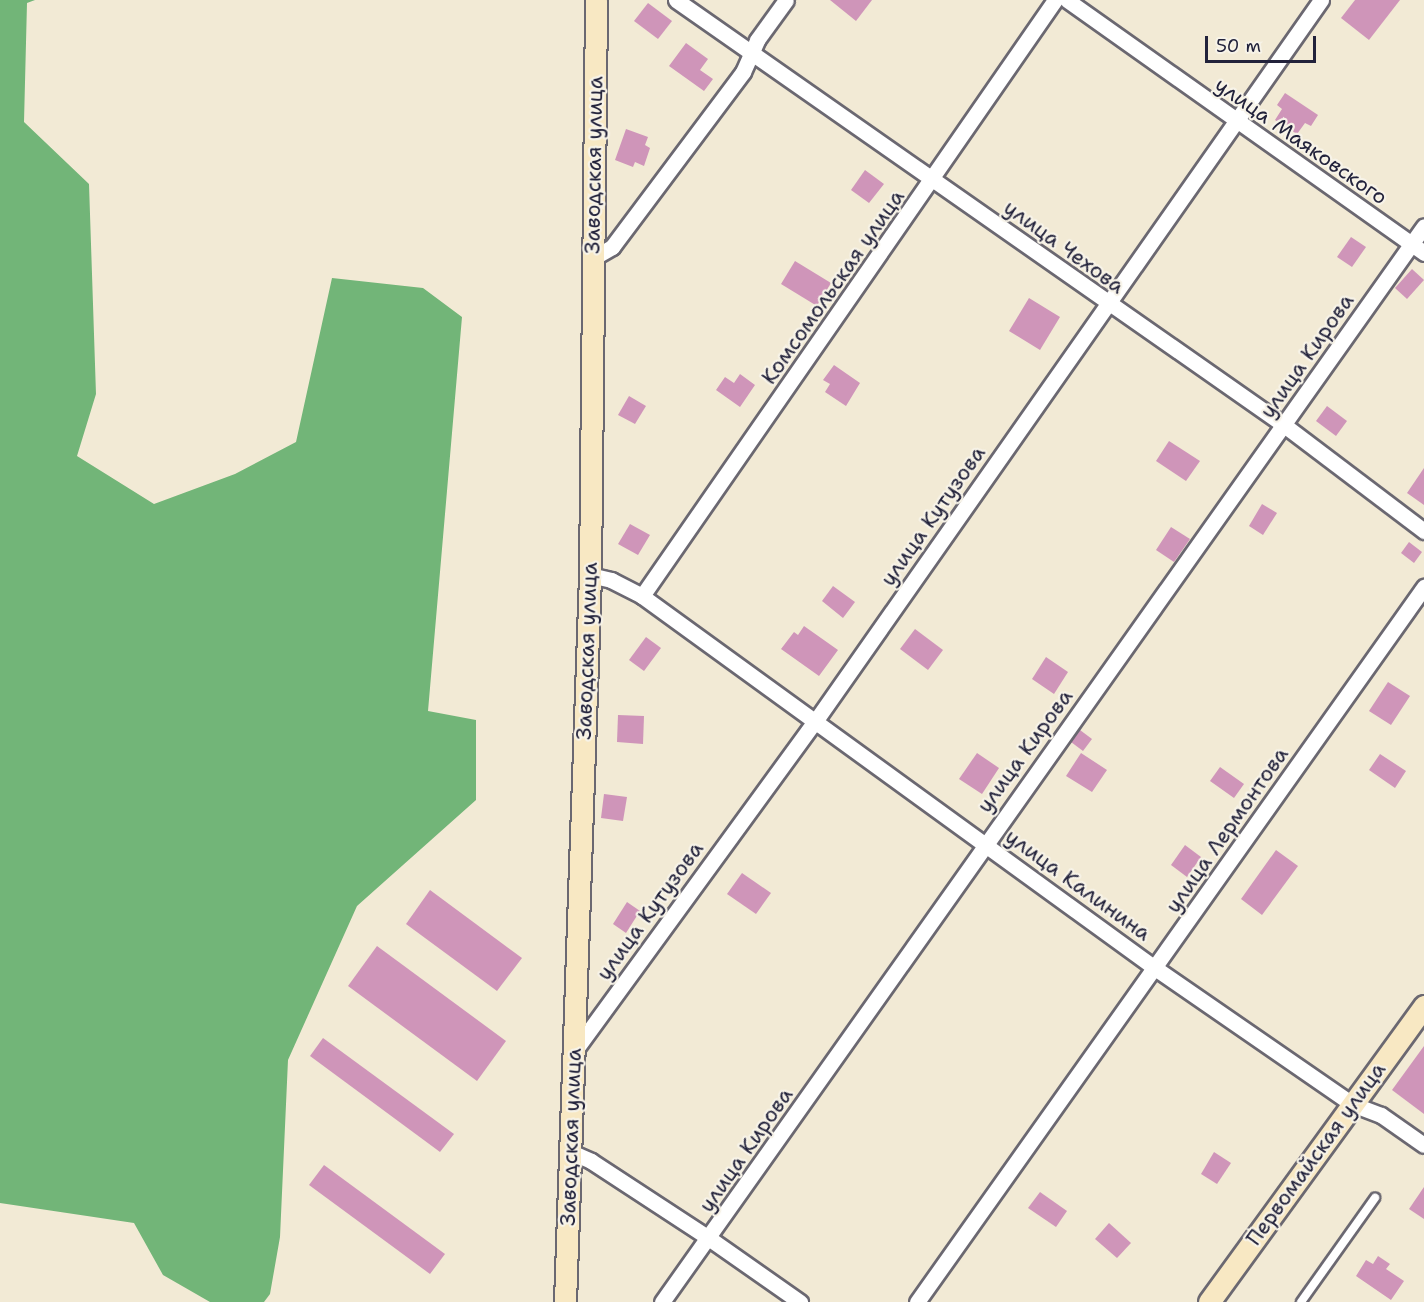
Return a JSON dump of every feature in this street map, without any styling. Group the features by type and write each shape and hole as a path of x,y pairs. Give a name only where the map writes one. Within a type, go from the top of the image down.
{"street":[{"name":"Заводская улица","path":"565,1302 590,575 596,0"},
{"name":"улица Чехова","path":"676,0 751,56 934,179 1107,304 1284,425 1424,531"},
{"path":"593,258 612,247 743,72 786,0"},
{"name":"Комсомольская улица","path":"642,596 934,179 1055,0"},
{"name":"улица Маяковского","path":"1067,0 1418,248"},
{"name":"улица Кутузова","path":"573,1053 814,723 1321,0"},
{"name":"улица Кирова","path":"662,1302 710,1239 985,842 1284,425 1418,248 1424,226"},
{"name":"улица Калинина","path":"590,575 611,580 642,596 814,723 985,842 1155,968 1352,1104 1381,1115 1424,1145"},
{"name":"улица Лермонтова","path":"917,1302 1424,587"},
{"name":"Первомайская улица","path":"1209,1302 1424,1006"},
{"path":"571,1152 591,1161 710,1239 800,1302"}],"lane":[{"path":"1301,1302 1375,1198"}],"green space":[{"path":"0,0 35,0 27,3 24,122 89,184 96,394 77,456 154,504 235,474 296,442 332,278 423,288 462,317 428,711 476,720 476,800 357,906 288,1060 280,1237 270,1294 264,1302 210,1302 163,1275 134,1223 0,1203"}],"building":[{"path":"830,0 872,0 856,21"},
{"path":"1355,0 1400,0 1369,40 1341,18"},
{"path":"648,3 672,21 658,39 634,21"},
{"path":"686,43 708,59 700,70 713,79 704,91 669,66"},
{"path":"1285,93 1318,115 1311,126 1305,123 1297,134 1275,120 1282,109 1277,105"},
{"path":"626,129 648,137 645,145 650,148 644,166 635,162 633,167 615,160"},
{"path":"865,170 884,184 869,203 851,190"},
{"path":"1351,237 1366,247 1352,267 1337,257"},
{"path":"795,261 831,283 817,306 781,284"},
{"path":"1412,269 1424,280 1407,299 1395,288"},
{"path":"1029,298 1060,317 1040,350 1009,331"},
{"path":"834,365 860,383 846,406 825,392 830,384 823,380"},
{"path":"740,374 755,385 740,407 716,390 725,377 734,383"},
{"path":"629,396 646,406 635,424 618,415"},
{"path":"1327,406 1347,421 1336,436 1316,421"},
{"path":"1169,441 1200,461 1186,481 1156,461"},
{"path":"1424,468 1424,505 1407,493"},
{"path":"1262,504 1277,513 1263,535 1249,526"},
{"path":"630,524 650,535 638,555 618,544"},
{"path":"1171,527 1190,539 1174,562 1156,550"},
{"path":"1409,542 1422,552 1414,563 1401,553"},
{"path":"833,586 855,602 843,618 822,601"},
{"path":"804,626 838,650 819,676 781,649 794,632 798,635"},
{"path":"915,629 943,650 928,670 900,649"},
{"path":"646,637 661,648 644,671 629,660"},
{"path":"1046,657 1068,672 1054,694 1032,679"},
{"path":"1388,682 1410,696 1391,725 1369,711"},
{"path":"618,715 644,716 643,744 617,742"},
{"path":"1080,730 1092,739 1083,751 1071,742"},
{"path":"977,753 999,768 982,794 959,779"},
{"path":"1081,753 1107,770 1092,792 1066,776"},
{"path":"1380,754 1406,771 1395,788 1369,770"},
{"path":"1220,767 1244,784 1234,798 1210,781"},
{"path":"604,794 627,797 623,821 601,818"},
{"path":"1185,845 1201,857 1187,877 1171,865"},
{"path":"1276,850 1298,866 1262,915 1241,899"},
{"path":"742,873 771,893 756,914 727,894"},
{"path":"430,890 522,958 497,991 406,924"},
{"path":"627,902 640,911 626,933 613,924"},
{"path":"377,946 506,1041 477,1081 348,986"},
{"path":"323,1038 454,1134 440,1152 310,1056"},
{"path":"1424,1046 1424,1114 1392,1090"},
{"path":"1214,1152 1231,1163 1217,1184 1201,1174"},
{"path":"324,1165 445,1254 430,1274 309,1185"},
{"path":"1424,1187 1424,1219 1409,1209"},
{"path":"1040,1192 1067,1211 1056,1227 1028,1208"},
{"path":"1109,1223 1131,1243 1117,1258 1095,1239"},
{"path":"1378,1256 1390,1264 1386,1269 1404,1281 1391,1300 1356,1276 1366,1260 1373,1264"}]}
